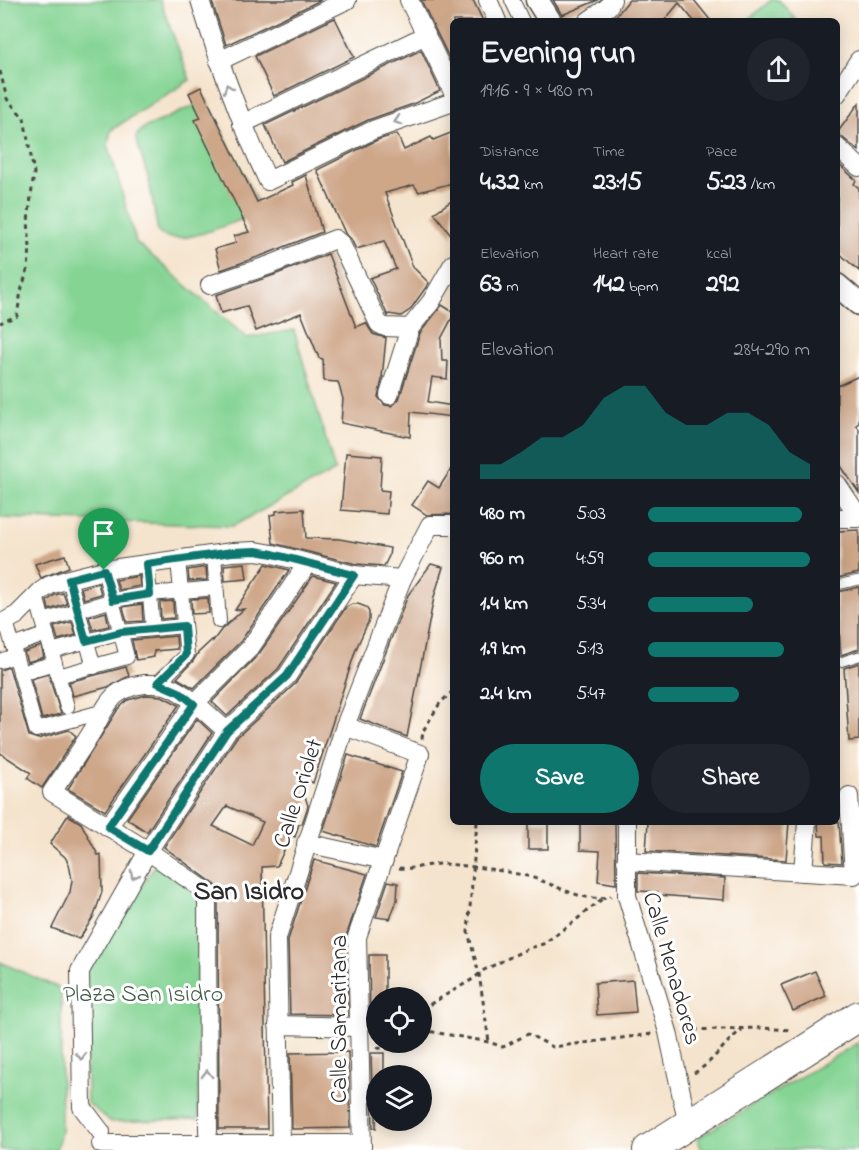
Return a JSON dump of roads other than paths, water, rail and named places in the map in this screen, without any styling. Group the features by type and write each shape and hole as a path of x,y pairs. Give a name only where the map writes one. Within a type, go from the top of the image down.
{"highway":[{"path":"648,1150 859,1016"}],"street":[{"path":"200,0 219,62 242,124 268,181 373,130 450,103"},
{"path":"219,62 347,0"},
{"path":"409,0 450,86"},
{"path":"488,0 496,18"},
{"path":"512,0 521,18"},
{"path":"537,0 548,18"},
{"path":"592,18 608,7 612,0"},
{"path":"242,124 426,35"},
{"path":"840,89 859,60"},
{"path":"840,150 859,167"},
{"path":"210,285 270,265 335,239 341,244 380,324 390,328 410,328"},
{"path":"389,395 410,328 435,295 450,269"},
{"path":"840,288 859,304"},
{"path":"840,488 859,517"},
{"path":"840,518 859,517"},
{"name":"Calle Oriolet","path":"280,1142 277,938 345,726 402,579 430,525 450,525"},
{"path":"102,712 36,730 14,651 3,622 24,609 50,585 104,570 256,551 354,575 402,579"},
{"path":"214,555 219,621"},
{"path":"158,683 186,655 178,560"},
{"path":"147,564 153,629"},
{"path":"108,827 194,704 250,648 307,564"},
{"path":"55,663 94,667 127,657 104,570"},
{"path":"354,575 287,676 227,731 148,851 80,971 82,1107 101,1142 362,1142"},
{"path":"69,579 94,667"},
{"path":"0,661 45,628 78,611 113,600 216,588"},
{"path":"36,596 67,707"},
{"path":"20,673 55,663 86,641 121,632 184,626"},
{"path":"208,1142 207,892 148,851 52,792 90,736 102,712 109,702 124,689 158,683 179,692 227,731"},
{"name":"Calle Samaritana","path":"345,726 420,754 357,937 362,1142"},
{"path":"626,861 854,875 848,795"},
{"name":"Calle Menadores","path":"627,825 626,887 630,910 652,973 668,1032 688,1125"},
{"path":"803,872 807,825"},
{"path":"306,843 384,860"},
{"path":"279,1025 359,1027"}],"lane":[{"path":"840,584 859,580"},
{"path":"840,662 859,656"}],"district":[{"name":"San Isidro","path":"249,890"}],"park label":[{"name":"Plaza San Isidro","path":"143,993"}]}
